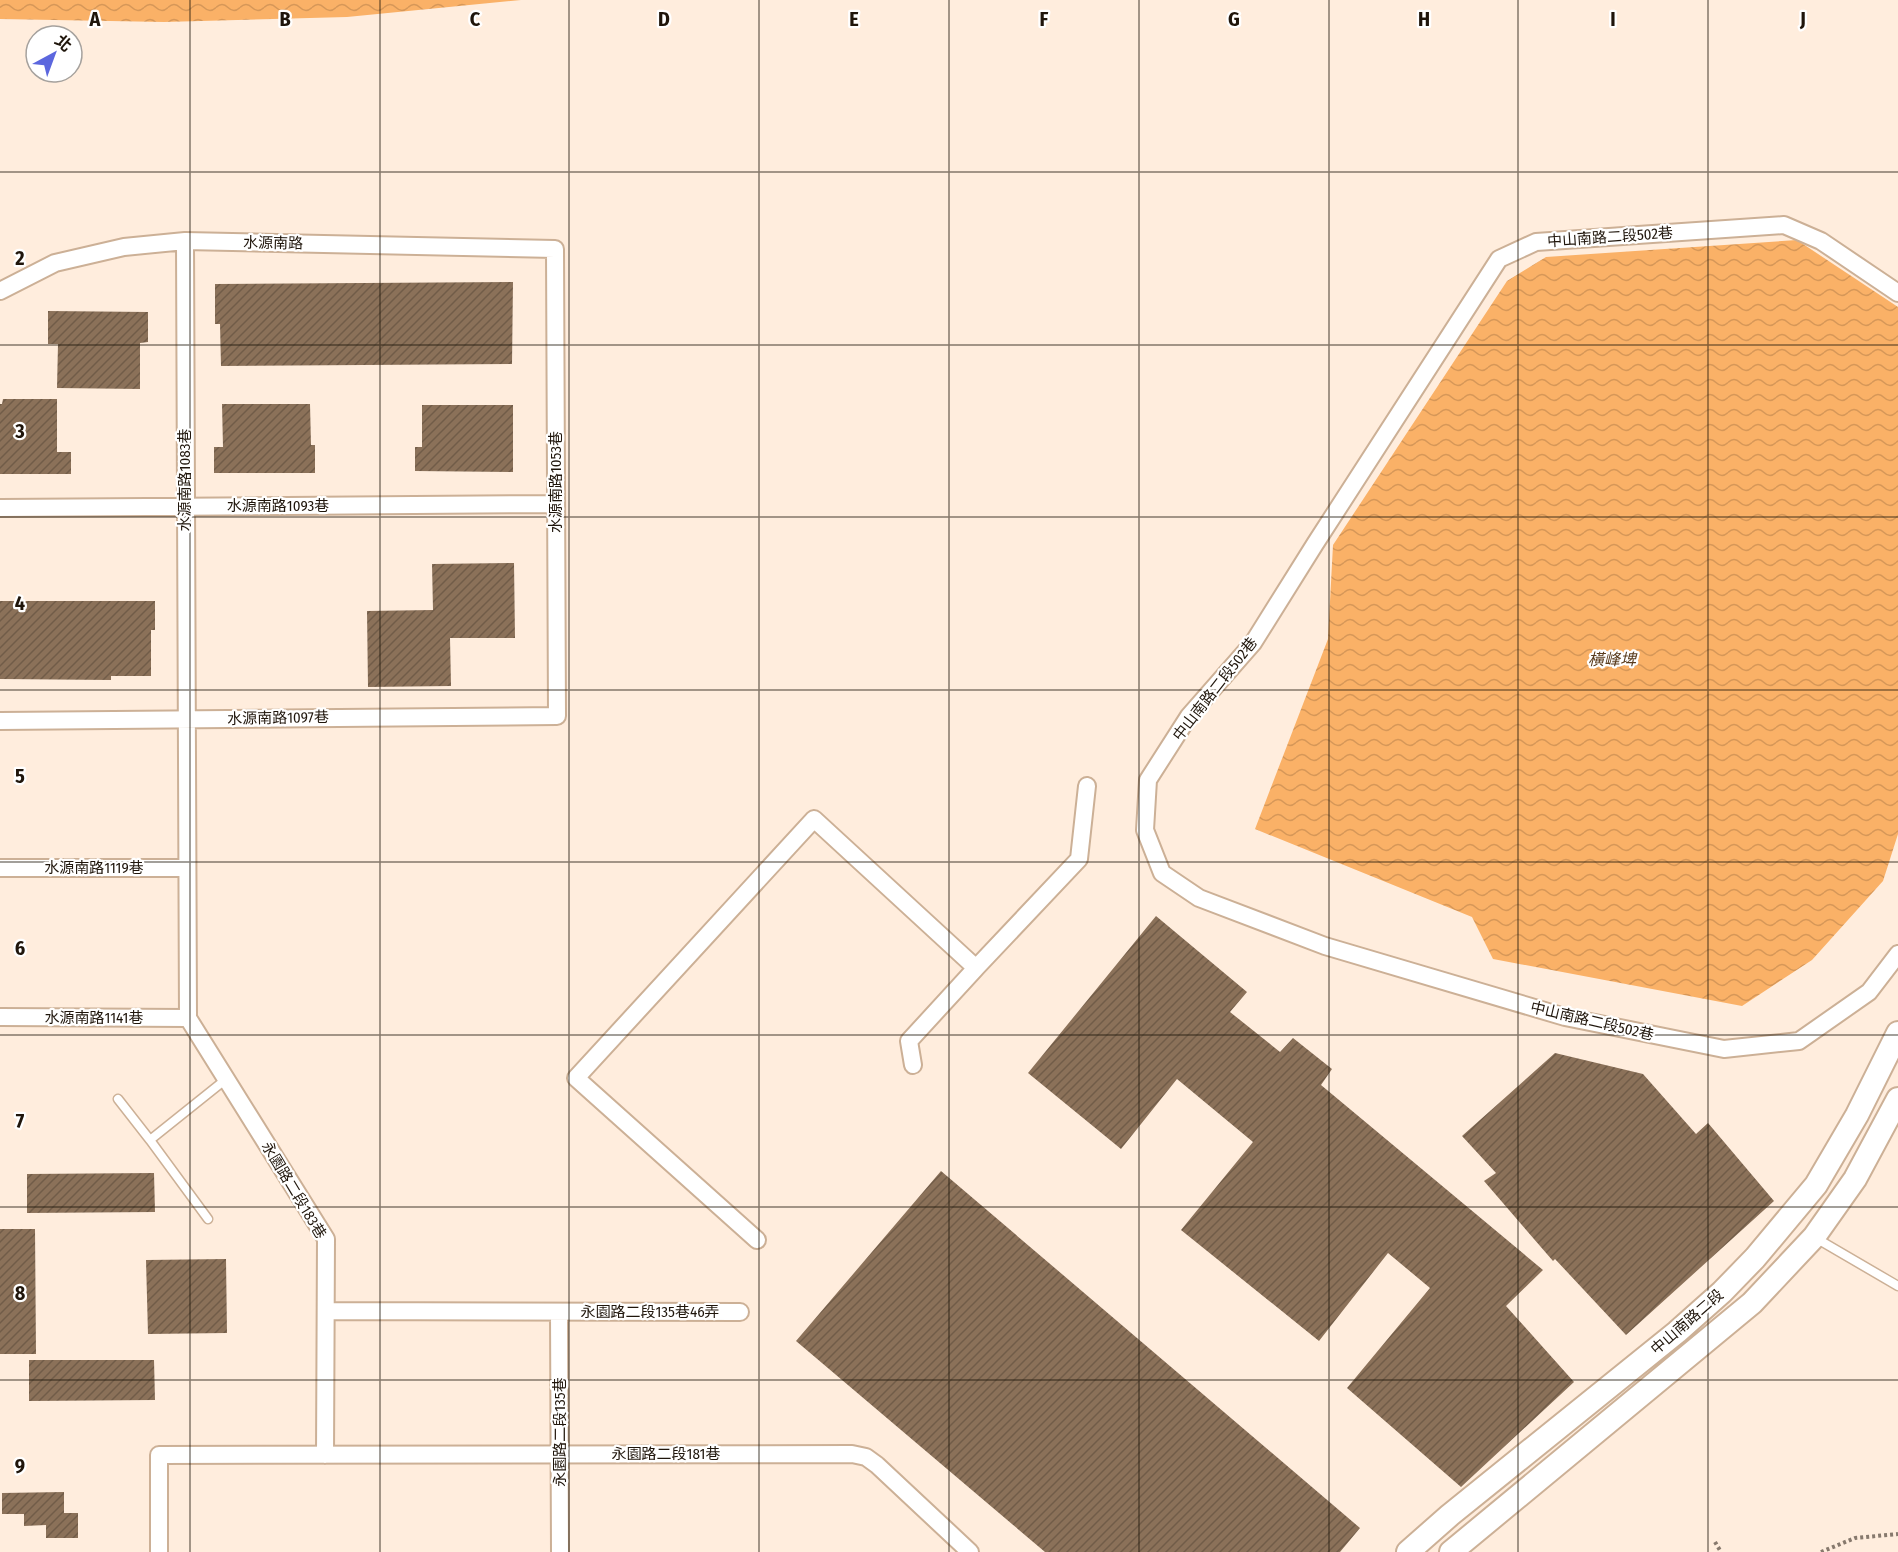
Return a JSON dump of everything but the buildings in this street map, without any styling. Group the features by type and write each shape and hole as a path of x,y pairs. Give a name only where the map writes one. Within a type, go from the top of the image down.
{"main road":[{"name":"中山南路二段","path":"1451,1552 1461,1525 1722,1292 1755,1258 1816,1185 1857,1115 1898,1033"},
{"name":"中山南路二段","path":"1408,1552 1461,1525 1752,1303 1814,1237 1855,1179 1898,1099"}],"street":[{"name":"中山南路二段502巷","path":"1898,293 1821,241 1784,225 1536,242 1499,259 1253,643 1189,716 1148,780 1146,830 1162,873 1199,898 1325,946 1565,1017 1724,1049 1799,1041 1869,992 1898,954"},
{"name":"水源南路","path":"0,291 55,263 124,247 184,242 555,249"},
{"name":"水源南路1083巷","path":"184,242 186,719"},
{"name":"水源南路1053巷","path":"555,249 557,716"},
{"name":"水源南路1093巷","path":"0,508 556,504"},
{"name":"水源南路1097巷","path":"0,721 557,716"},
{"path":"186,719 188,1018"},
{"path":"913,1065 909,1041 1079,859 1087,786"},
{"path":"757,1240 576,1078 814,819 976,968"},
{"name":"水源南路1119巷","path":"0,868 187,868"},
{"name":"水源南路1141巷","path":"0,1017 188,1018"},
{"name":"永園路二段183巷","path":"188,1018 326,1239 325,1455"},
{"name":"永園路二段135巷46弄","path":"326,1311 740,1312"},
{"name":"永園路二段135巷","path":"559,1312 560,1552"},
{"name":"永園路二段181巷","path":"325,1455 852,1454 866,1457 886,1473 970,1552"},
{"path":"159,1552 159,1455 325,1455"}],"lane":[{"path":"150,1140 225,1080"},
{"path":"118,1099 208,1219"},
{"path":"1814,1237 1898,1286"}],"path":[{"path":"1821,1552 1855,1538 1898,1534"},
{"path":"1715,1542 1721,1552"}],"water":[{"path":"0,0 521,0 347,17 164,22 0,19"},
{"name":"橫峰埤","path":"1797,240 1898,307 1898,834 1883,881 1812,960 1742,1006 1493,959 1472,917 1255,829 1328,639 1333,545 1507,281 1546,257"}]}
